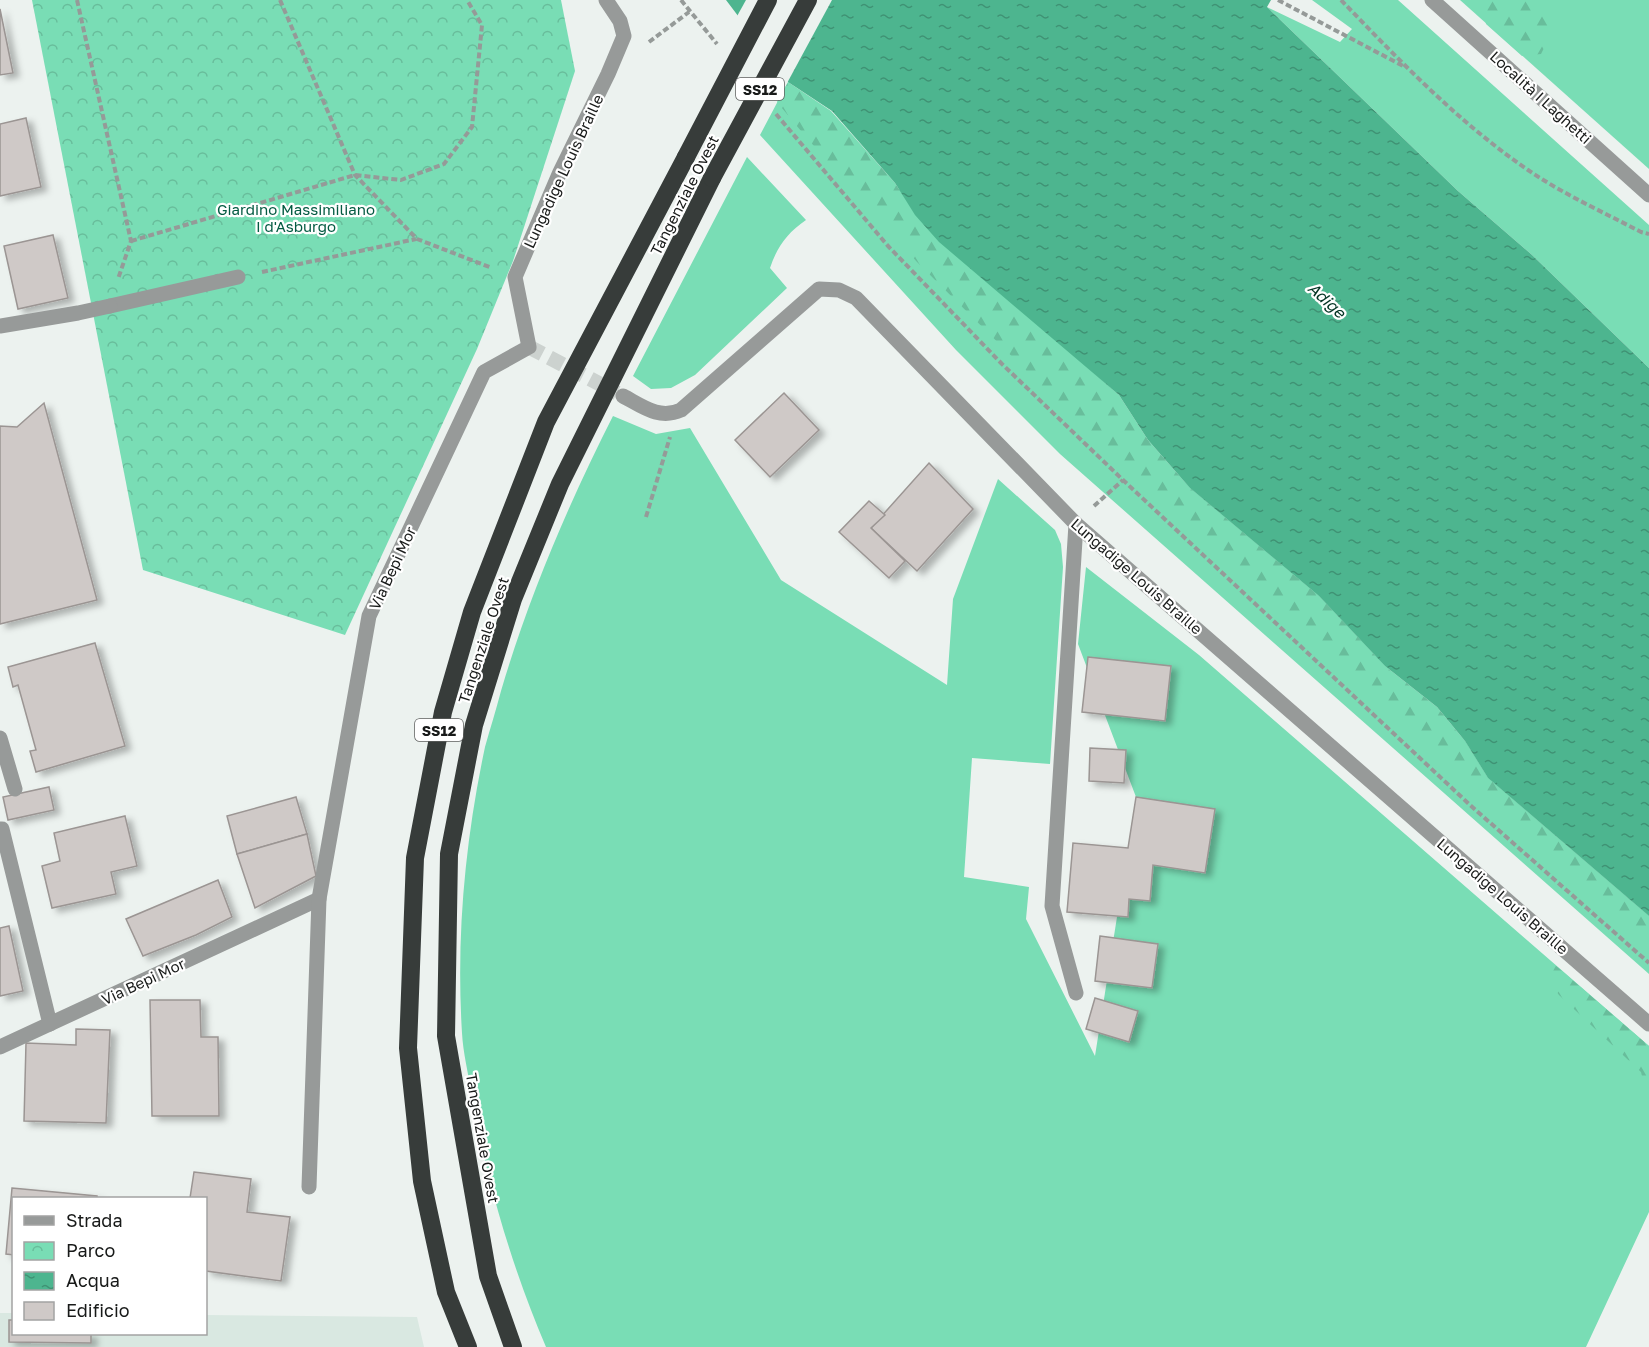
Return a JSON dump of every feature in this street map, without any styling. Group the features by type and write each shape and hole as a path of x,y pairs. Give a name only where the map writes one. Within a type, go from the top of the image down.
{"highway":[{"name":"Tangenziale Ovest","path":"468,1347 446,1292 422,1181 408,1048 415,858 443,712 472,612 546,422 768,0"},
{"name":"Tangenziale Ovest","path":"513,1347 488,1276 446,1036 449,854 474,725 513,599 560,484 712,178 808,0"},
{"path":"488,1276 525,1347"}],"street":[{"name":"Lungadige Louis Braille","path":"515,277 560,172 624,36 620,21 606,0"},
{"name":"Località I Laghetti","path":"1432,0 1649,195"},
{"path":"0,326 78,313 238,277"},
{"name":"Via Bepi Mor","path":"309,1186 320,899 369,616 484,372 529,347 515,277"},
{"name":"Lungadige Louis Braille","path":"673,413 681,410 819,289 839,290 856,298 1076,524 1649,1024"},
{"path":"623,396 655,412 664,415 673,413"},
{"path":"1076,524 1052,906 1076,993"},
{"path":"0,738 15,789"},
{"path":"0,829 2,829 50,1024"},
{"name":"Via Bepi Mor","path":"0,1047 320,899"}],"path":[{"path":"77,0 131,241 110,306"},
{"path":"280,0 355,175 417,238 515,277"},
{"path":"131,241 355,175 401,180 444,164 472,127 482,25 467,0"},
{"path":"681,0 720,48"},
{"path":"1278,0 1408,69"},
{"path":"1341,0 1408,69 1493,145 1530,171 1641,232 1649,234"},
{"path":"657,36 689,12"},
{"path":"773,111 888,246 1002,364 1470,805 1649,963"},
{"path":"238,277 417,238"},
{"path":"646,517 671,432 673,413"},
{"path":"1090,510 1123,480"}],"shaded area":[{"path":"0,1313 12,1313 12,1335 207,1335 207,1315 417,1317 424,1347 0,1347"}],"green space":[{"name":"Giardino Massimiliano I d'Asburgo","path":"32,0 561,0 575,71 513,261 477,349 345,635 143,570"},
{"path":"1312,0 1398,0 1649,225 1649,368 1531,254 1458,191 1267,7 1340,42 1352,29"},
{"path":"1460,0 1649,0 1649,169"},
{"path":"1487,0 1546,0 1553,13 1553,20 1550,34 1541,54 1522,56 1486,24 1484,14"},
{"path":"788,82 1053,338 1190,488 1319,596 1385,666 1465,741 1488,778 1649,916 1649,974 1060,454 956,350 760,135"},
{"path":"788,82 831,111 895,183 915,215 1119,395 1148,440 1190,488 1319,596 1385,666 1437,707 1465,741 1488,778 1649,916 1649,946 1453,773 1114,458 917,262 777,102"},
{"path":"747,157 806,220 784,241 770,268 787,288 695,375 671,388 651,389 633,376"},
{"path":"613,416 656,434 690,428 781,580 947,685 953,599 998,479 1055,530 1061,544 1063,567 1050,764 972,758 964,877 1029,887 1026,919 1095,1056 1136,797 1078,644 1086,567 1199,655 1649,1046 1649,1212 1586,1347 546,1347 533,1316 501,1221 477,1124 463,1040 460,997 461,925 467,853 478,782 501,691 524,620 551,551 580,483"},
{"path":"1555,965 1649,1046 1649,1105 1641,1072 1559,995 1549,982"}],"water":[{"name":"Adige","path":"726,0 1271,0 1267,7 1458,191 1531,254 1649,368 1649,916 1488,778 1465,741 1437,707 1385,666 1319,596 1190,488 1148,440 1119,395 939,242 915,215 895,183 832,111 788,82"}],"pier":[{"path":"746,0 832,0 786,85 736,18"}],"building":[{"path":"0,9 13,73 0,75"},
{"path":"26,118 41,187 0,196 0,124"},
{"path":"53,235 68,298 18,309 4,246"},
{"path":"784,393 819,430 770,477 735,440"},
{"path":"44,403 97,600 0,624 0,426 17,427"},
{"path":"929,463 973,509 917,571 871,528"},
{"path":"869,501 885,515 871,528 905,561 889,578 839,532"},
{"path":"95,643 125,746 36,772 30,751 36,750 18,685 13,687 8,667"},
{"path":"1088,657 1171,666 1165,721 1082,712"},
{"path":"1090,748 1126,750 1124,783 1089,781"},
{"path":"49,787 54,810 8,820 3,797"},
{"path":"296,797 307,834 237,854 227,816"},
{"path":"1136,797 1215,809 1205,873 1153,865 1150,901 1129,899 1128,917 1067,912 1073,843 1128,848"},
{"path":"125,816 137,866 111,872 116,894 52,908 42,866 60,861 54,833"},
{"path":"307,834 316,876 255,908 237,854"},
{"path":"218,880 232,917 196,935 143,956 126,919"},
{"path":"9,926 23,991 0,996 0,928"},
{"path":"1100,936 1158,944 1152,988 1095,981"},
{"path":"1095,998 1138,1011 1129,1042 1086,1029"},
{"path":"150,1000 200,1000 201,1037 218,1037 219,1116 152,1116"},
{"path":"76,1029 110,1030 106,1123 24,1121 26,1043 76,1045"},
{"path":"194,1172 251,1179 247,1212 290,1217 281,1281 207,1271 207,1197 190,1197"},
{"path":"12,1188 97,1196 12,1197 12,1255 6,1254"},
{"path":"9,1320 12,1320 12,1335 91,1335 91,1343 9,1342"}],"tunnel":[{"path":"529,347 617,393"}]}
